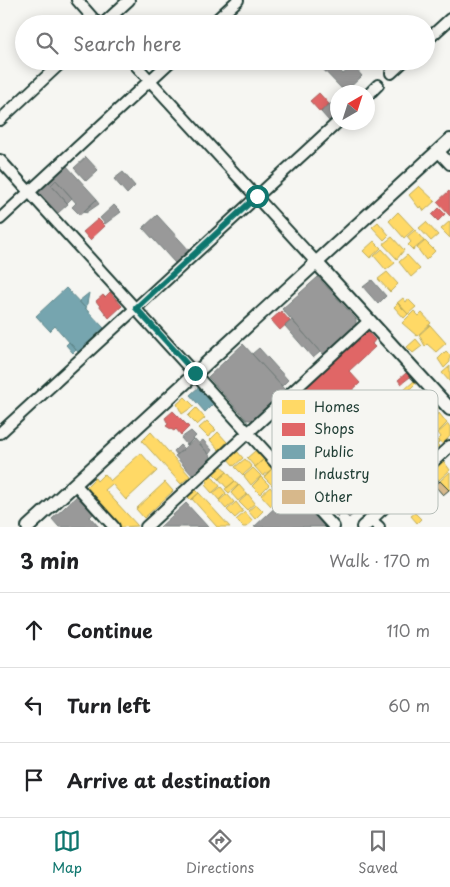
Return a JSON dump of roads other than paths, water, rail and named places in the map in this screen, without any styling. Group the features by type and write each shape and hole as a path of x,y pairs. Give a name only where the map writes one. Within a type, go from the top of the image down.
{"street":[{"path":"77,0 90,15"},
{"path":"113,15 129,0"},
{"path":"222,15 238,0"},
{"path":"435,32 450,18"},
{"path":"0,120 53,70"},
{"path":"140,70 433,390"},
{"path":"0,219 162,70"},
{"path":"391,73 394,70"},
{"path":"375,88 378,85"},
{"path":"0,433 330,129"},
{"path":"28,527 315,261 450,140"},
{"path":"438,151 450,164"},
{"path":"0,160 272,458"},
{"path":"295,390 370,321"},
{"path":"438,396 450,409"},
{"path":"146,527 272,411"},
{"path":"438,458 450,446"},
{"path":"75,484 114,527"},
{"path":"322,514 334,527"},
{"path":"371,525 382,514"}]}
